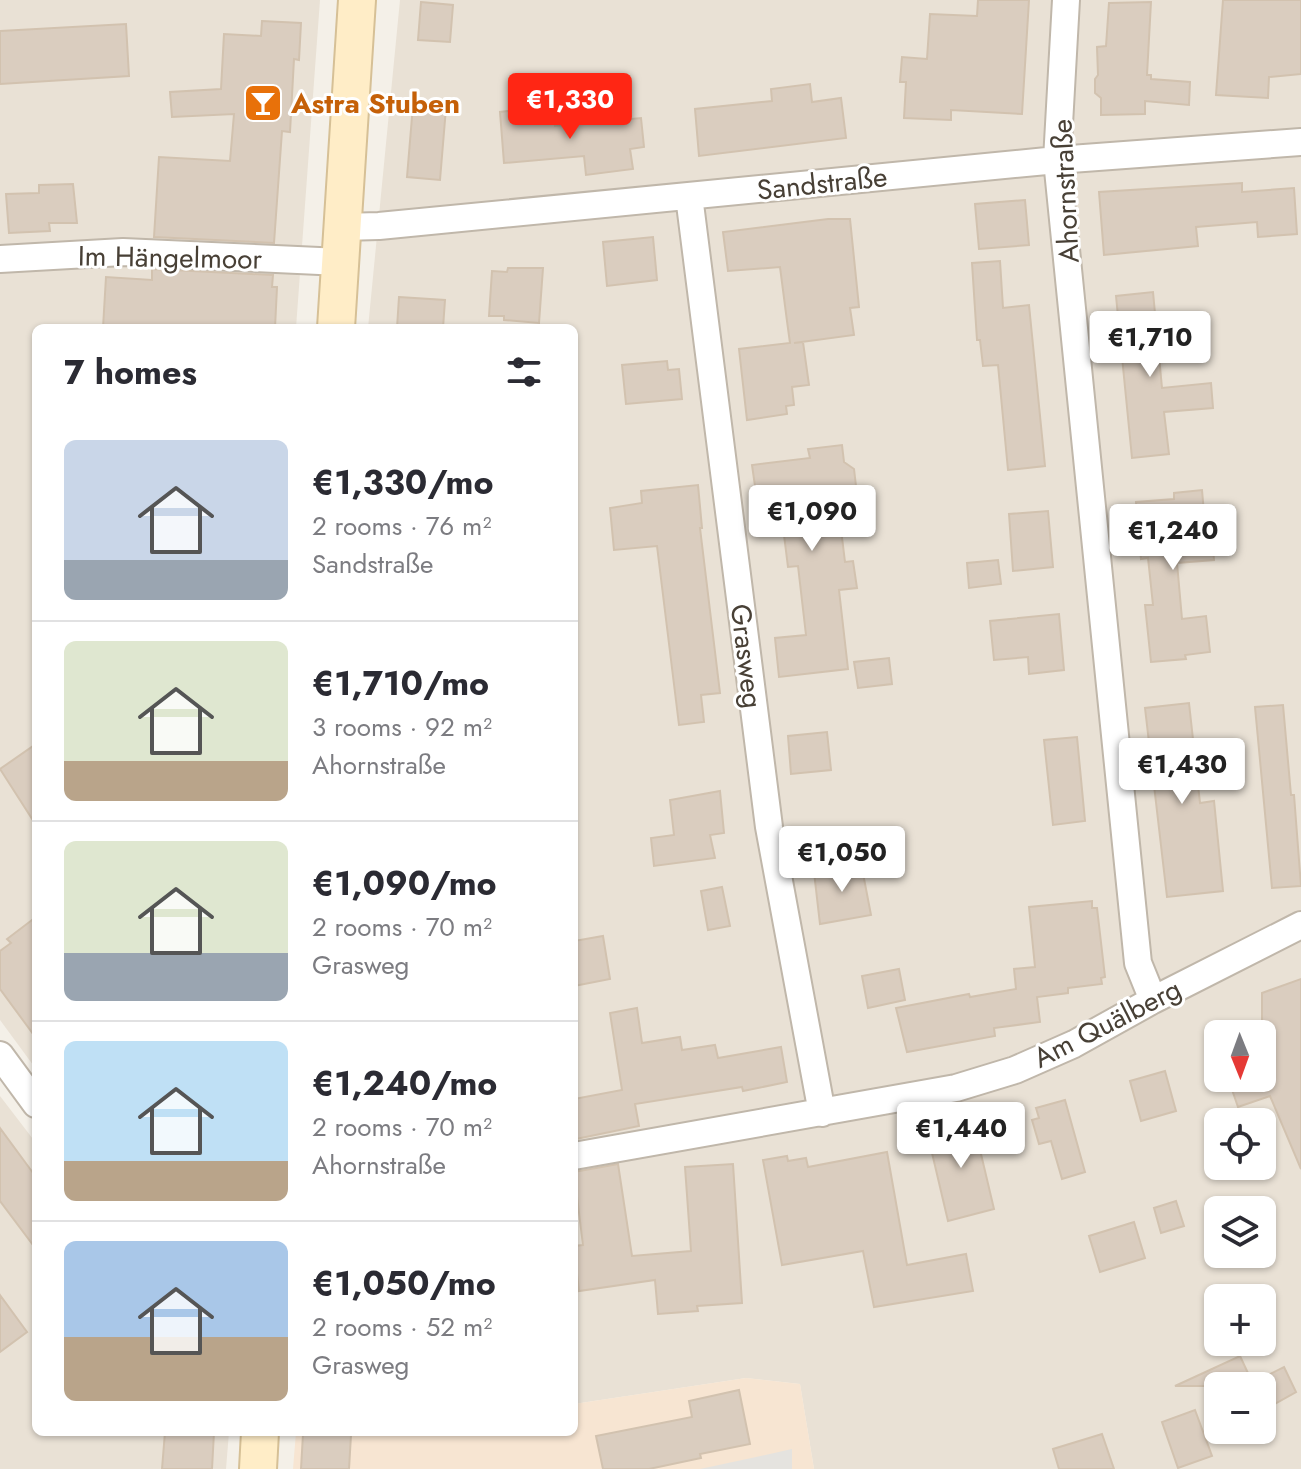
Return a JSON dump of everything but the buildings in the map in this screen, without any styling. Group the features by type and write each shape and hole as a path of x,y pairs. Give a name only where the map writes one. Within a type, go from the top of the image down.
{"street":[{"path":"336,324 357,0"},
{"name":"Ahornstraße","path":"1066,0 1057,160 1138,963 1153,1000"},
{"name":"Sandstraße","path":"342,244 379,226 1057,160 1301,142"},
{"name":"Grasweg","path":"689,196 769,827 822,1113"},
{"name":"Im Hängelmoor","path":"0,259 123,252 305,260 342,244"},
{"name":"Am Quälberg","path":"578,1155 956,1088 1015,1070 1074,1044 1301,925"},
{"path":"0,1055 32,1099"},
{"path":"258,1469 260,1436"}],"shaded area":[{"path":"0,0 320,0 296,324 32,324 32,1064 0,1020"},
{"path":"400,0 1301,0 1301,1469 814,1469 800,1384 746,1378 578,1403 578,324 368,324"},
{"path":"0,1096 32,1138 32,1436 229,1436 226,1469 0,1469"},
{"path":"746,1378 800,1384 814,1469 293,1469 296,1436 578,1436 578,1403"},
{"path":"792,1449 792,1469 700,1469 756,1457"}],"place":[{"name":"Astra Stuben","path":"263,103"}]}
